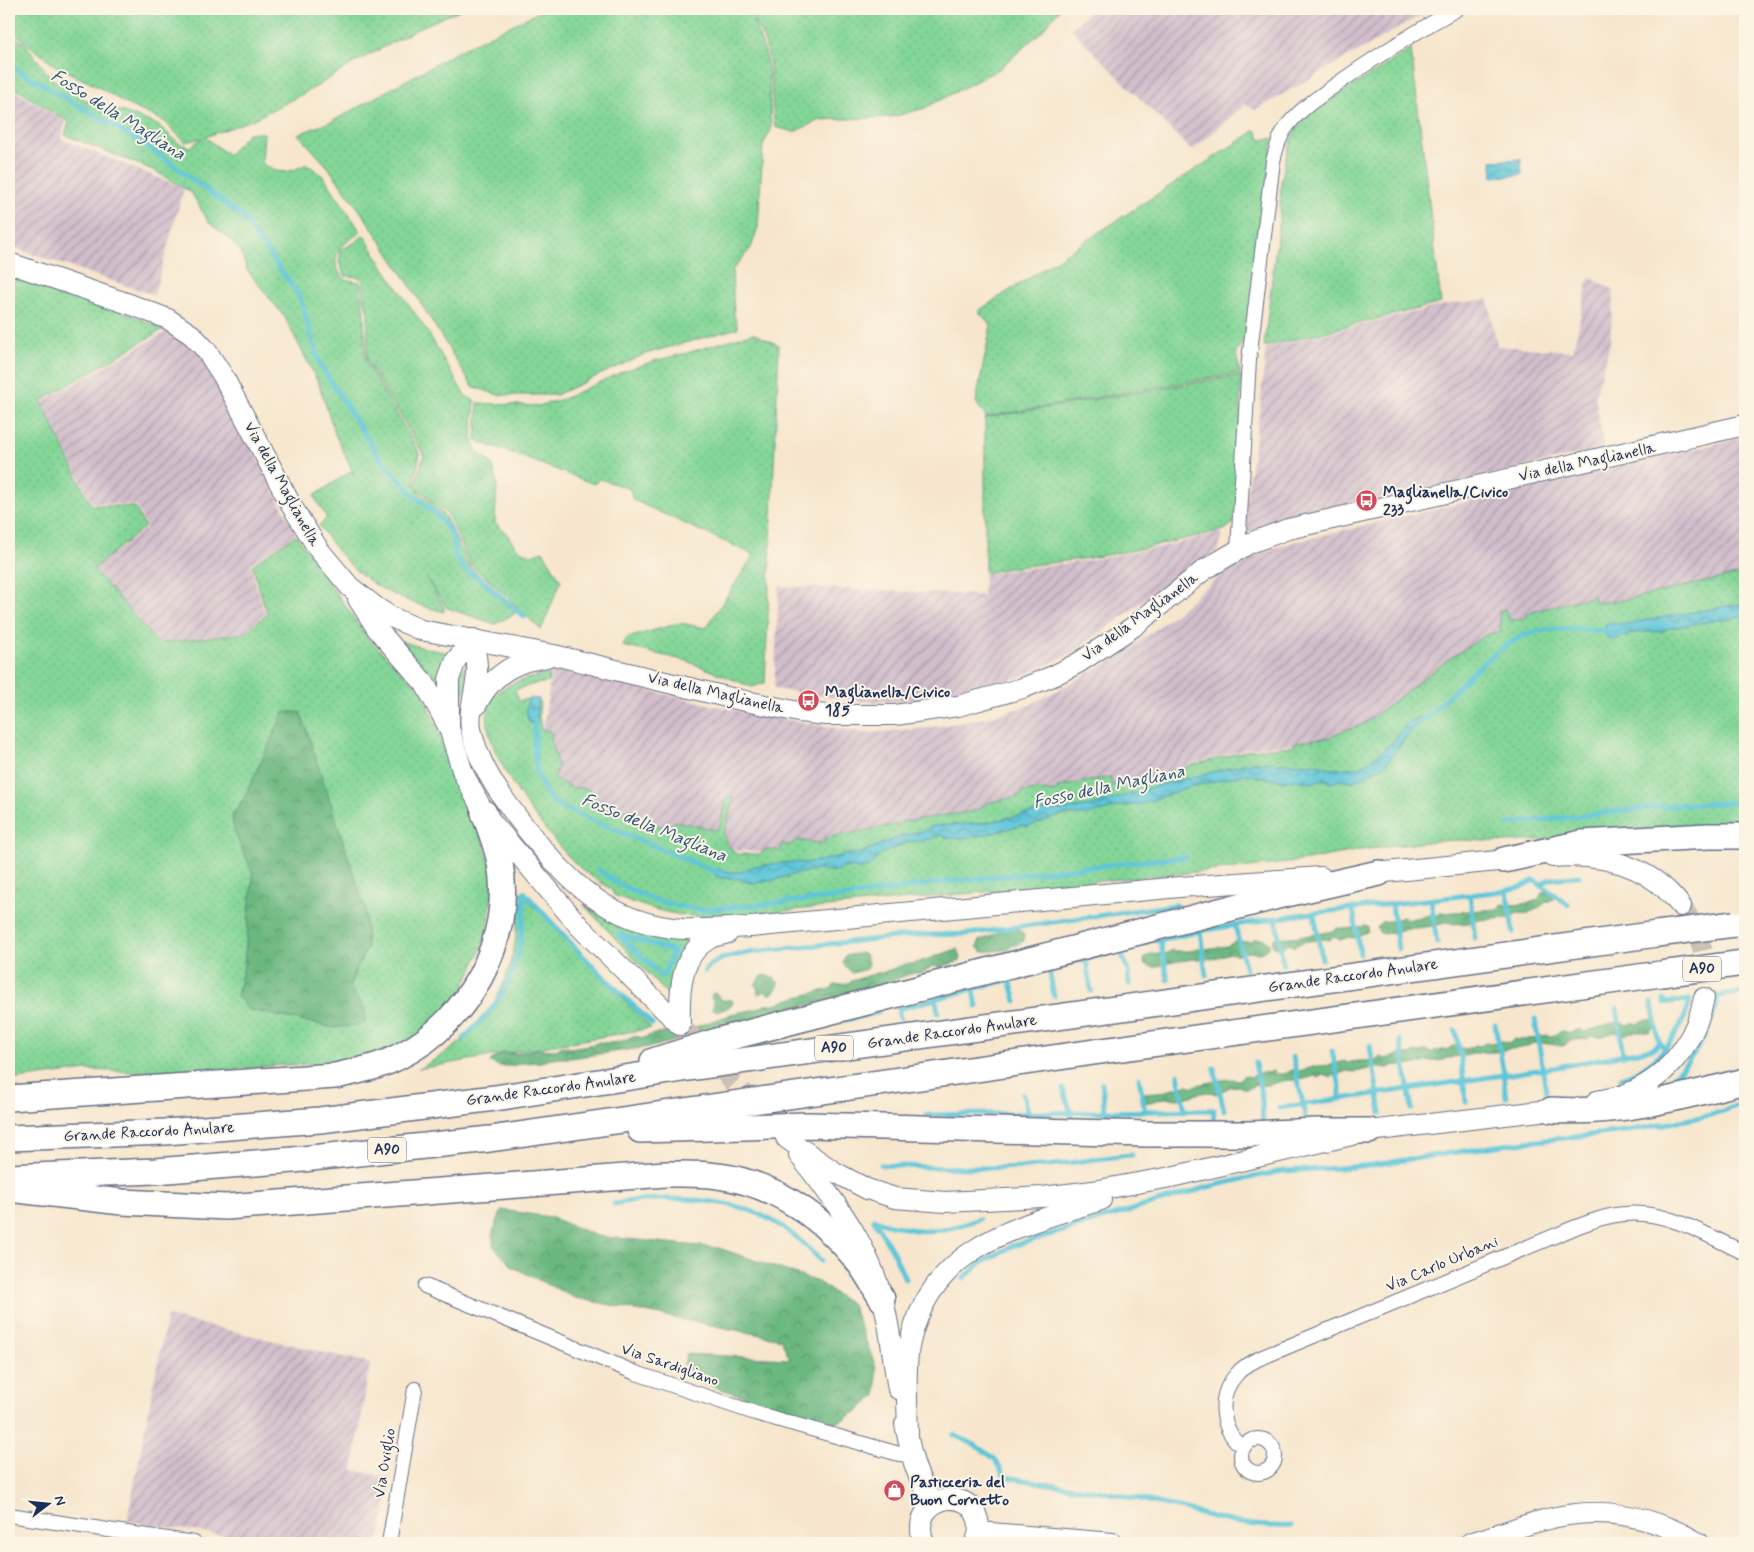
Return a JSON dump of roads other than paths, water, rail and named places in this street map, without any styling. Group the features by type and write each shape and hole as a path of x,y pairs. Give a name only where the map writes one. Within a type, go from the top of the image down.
{"highway":[{"path":"9,1098 335,1076 372,1068 400,1056 423,1042 459,1009 479,981 492,950 499,922 502,878 495,843 484,813"},
{"path":"1504,860 1582,843 1708,836 1745,836"},
{"path":"582,1085 720,1040 1273,898 1379,873"},
{"name":"Grande Raccordo Anulare","path":"9,1138 165,1132 311,1121 495,1098 817,1050 1740,924"},
{"name":"A90","path":"9,1177 155,1171 293,1160 533,1133 1084,1053 1744,963"},
{"path":"1551,1110 1584,1112 1637,1105 1674,1099 1745,1082"},
{"path":"533,1133 808,1125 1147,1134 1369,1132"},
{"path":"9,1189 122,1202 226,1208 665,1174 718,1176 764,1188 800,1207 827,1228 850,1252 882,1300"}],"main road":[{"name":"Via della Maglianella","path":"9,263 168,319 192,335 206,350 223,376 304,528 331,566 350,587 377,608 407,625 421,630 554,655 731,698 799,712 826,715 874,716 920,712 958,706 1023,688 1078,663 1132,627 1204,570 1263,538 1300,525 1745,425"},
{"path":"350,587 378,630 425,684 449,728 463,773 484,813 580,927 680,1025 680,988 682,978 691,958 704,943 713,938 751,927"},
{"path":"449,728 449,679 456,660 473,639"},
{"path":"473,639 478,672 470,719 475,743 501,795 543,850 578,887 609,907 648,923 683,929 751,927 1180,887 1379,873 1504,860 1564,856 1617,861 1648,875 1662,886 1681,906"},
{"path":"470,719 485,690 506,671 524,662 554,655"},
{"path":"935,1503 921,1483 909,1446 882,1300 869,1260 848,1220 786,1138 833,1171 858,1185 885,1196 945,1202 1070,1195 1171,1177 1369,1132 1551,1110 1620,1096 1651,1081 1671,1064 1687,1044 1695,1028 1704,998"},
{"path":"909,1446 907,1365 909,1343 926,1301 939,1281 953,1265 980,1245 1010,1230 1171,1177"},
{"path":"924,1543 920,1526 922,1516 928,1508 944,1499 954,1499 972,1509 977,1518 977,1538 1113,1543"},
{"path":"1470,1543 1544,1520 1591,1512 1627,1514 1643,1518 1669,1527 1699,1543"}],"street":[{"path":"1238,550 1249,360 1273,161 1278,143 1290,122 1308,105 1374,58 1457,9"},
{"name":"Via Carlo Urbani","path":"1243,1447 1229,1432 1223,1405 1229,1384 1244,1367 1258,1359 1576,1227 1614,1216 1650,1215 1689,1227 1745,1253"},
{"name":"Via Sardigliano","path":"425,1286 636,1373 755,1412 899,1454 909,1446"},
{"name":"Via Oviglio","path":"390,1543 415,1389"},
{"path":"9,1515 194,1543"}],"water":[{"path":"1521,159 1522,175 1493,177 1492,161"},
{"path":"1745,603 1745,615 1730,620 1669,628 1663,631 1634,633 1615,640 1609,639 1606,635 1605,628 1607,623 1625,624"},
{"path":"529,698 539,699 536,726 529,722 527,716 526,707"},
{"path":"1420,716 1422,723 1412,729 1388,762 1381,768 1354,781 1340,780 1331,783 1324,779 1311,783 1300,780 1283,781 1246,774 1185,788 1143,804 1121,806 1087,815 1062,815 1027,827 1022,825 968,838 948,838 941,835 923,841 911,841 879,855 870,866 860,870 850,867 834,872 815,870 766,882 753,883 723,878 714,874 719,869 729,872 741,872 754,866 794,862 805,863 860,853 933,826 983,823 1052,809 1062,810 1092,806 1149,788 1252,762 1315,764 1336,769 1360,767 1386,748 1408,722"}],"waterway":[{"name":"Fosso della Magliana","path":"9,65 149,147 242,216 300,297 319,363 379,457 416,498 435,513 450,531 454,542 454,553 465,570 482,580 524,617"},
{"name":"Fosso della Magliana","path":"1416,723 1427,718 1463,681 1492,655 1521,637 1535,632 1554,629 1612,631"},
{"name":"Fosso della Magliana","path":"535,720 535,753 538,773 546,793 553,802 721,873"},
{"path":"1508,824 1676,805 1745,802"},
{"path":"599,870 623,886 648,898 703,910 851,896 936,883 1185,857"},
{"path":"1540,885 1550,879 1579,876"},
{"path":"1534,880 1568,905"},
{"path":"1150,939 1158,941 1200,931 1297,915 1503,891 1521,887 1533,881"},
{"path":"1507,890 1513,932"},
{"path":"464,1038 492,1008 504,991 510,978 519,950 524,892 579,952 652,1024"},
{"path":"1470,895 1475,938"},
{"path":"1431,900 1437,943"},
{"path":"1392,904 1398,949"},
{"path":"705,971 710,965 723,958 754,952 915,935 967,934 1176,905"},
{"path":"1353,908 1360,954"},
{"path":"1314,913 1322,959"},
{"path":"1276,918 1283,964"},
{"path":"1235,925 1246,970"},
{"path":"1200,931 1206,975"},
{"path":"662,976 618,934 674,951 663,976"},
{"path":"1160,940 1168,980"},
{"path":"900,1018 898,1009 1148,942"},
{"path":"1120,950 1128,971 1129,984"},
{"path":"1086,960 1091,991"},
{"path":"1049,969 1054,996"},
{"path":"1010,980 1016,1001"},
{"path":"974,990 977,1007"},
{"path":"1741,1068 1672,1086 1670,1081 1682,1069 1702,1040 1712,1019 1718,996 1745,992"},
{"path":"936,999 938,1013"},
{"path":"1621,1078 1633,1073 1656,1058 1674,1037 1681,1025 1690,1000 1664,1003 1664,1000"},
{"path":"1652,1003 1658,1038 1662,1045"},
{"path":"1617,1008 1623,1055"},
{"path":"845,1020 878,1012"},
{"path":"1535,1019 1546,1091"},
{"path":"1495,1025 1504,1074"},
{"path":"1455,1030 1461,1058 1466,1102"},
{"path":"1400,1040 1412,1109"},
{"path":"1279,1108 1558,1067 1642,1051 1654,1048 1660,1043"},
{"path":"1370,1046 1381,1113"},
{"path":"1332,1051 1340,1087 1340,1099"},
{"path":"1293,1057 1306,1124"},
{"path":"1255,1063 1262,1099 1263,1125"},
{"path":"1214,1068 1224,1110"},
{"path":"1178,1074 1185,1111"},
{"path":"1503,1074 1506,1097"},
{"path":"1139,1078 1145,1111"},
{"path":"1102,1083 1106,1124"},
{"path":"1063,1089 1071,1112 1072,1124"},
{"path":"1023,1094 1028,1112"},
{"path":"964,1278 981,1263 1012,1246 1208,1187 1243,1179 1283,1171 1372,1165 1510,1144 1634,1130 1711,1115 1745,1103"},
{"path":"926,1115 1214,1110 1213,1124"},
{"path":"881,1165 1001,1168 1052,1165 1132,1155"},
{"path":"614,1204 630,1201 685,1199 739,1207 763,1216 781,1227 798,1239 821,1261"},
{"path":"874,1219 887,1224 921,1231 940,1230 979,1219"},
{"path":"874,1220 894,1254 905,1279"},
{"path":"954,1435 975,1445 995,1459 1004,1476 1120,1495 1244,1524 1291,1526"}],"tunnel":[{"path":"1681,906 1699,938 1705,962 1706,986 1704,998"},
{"path":"680,1025 759,1109"}],"place":[{"name":"Maglianella/Civico 233","path":"1367,501"},
{"name":"Maglianella/Civico 185","path":"809,701"},
{"name":"Pasticceria del Buon Cornetto","path":"894,1491"}]}
